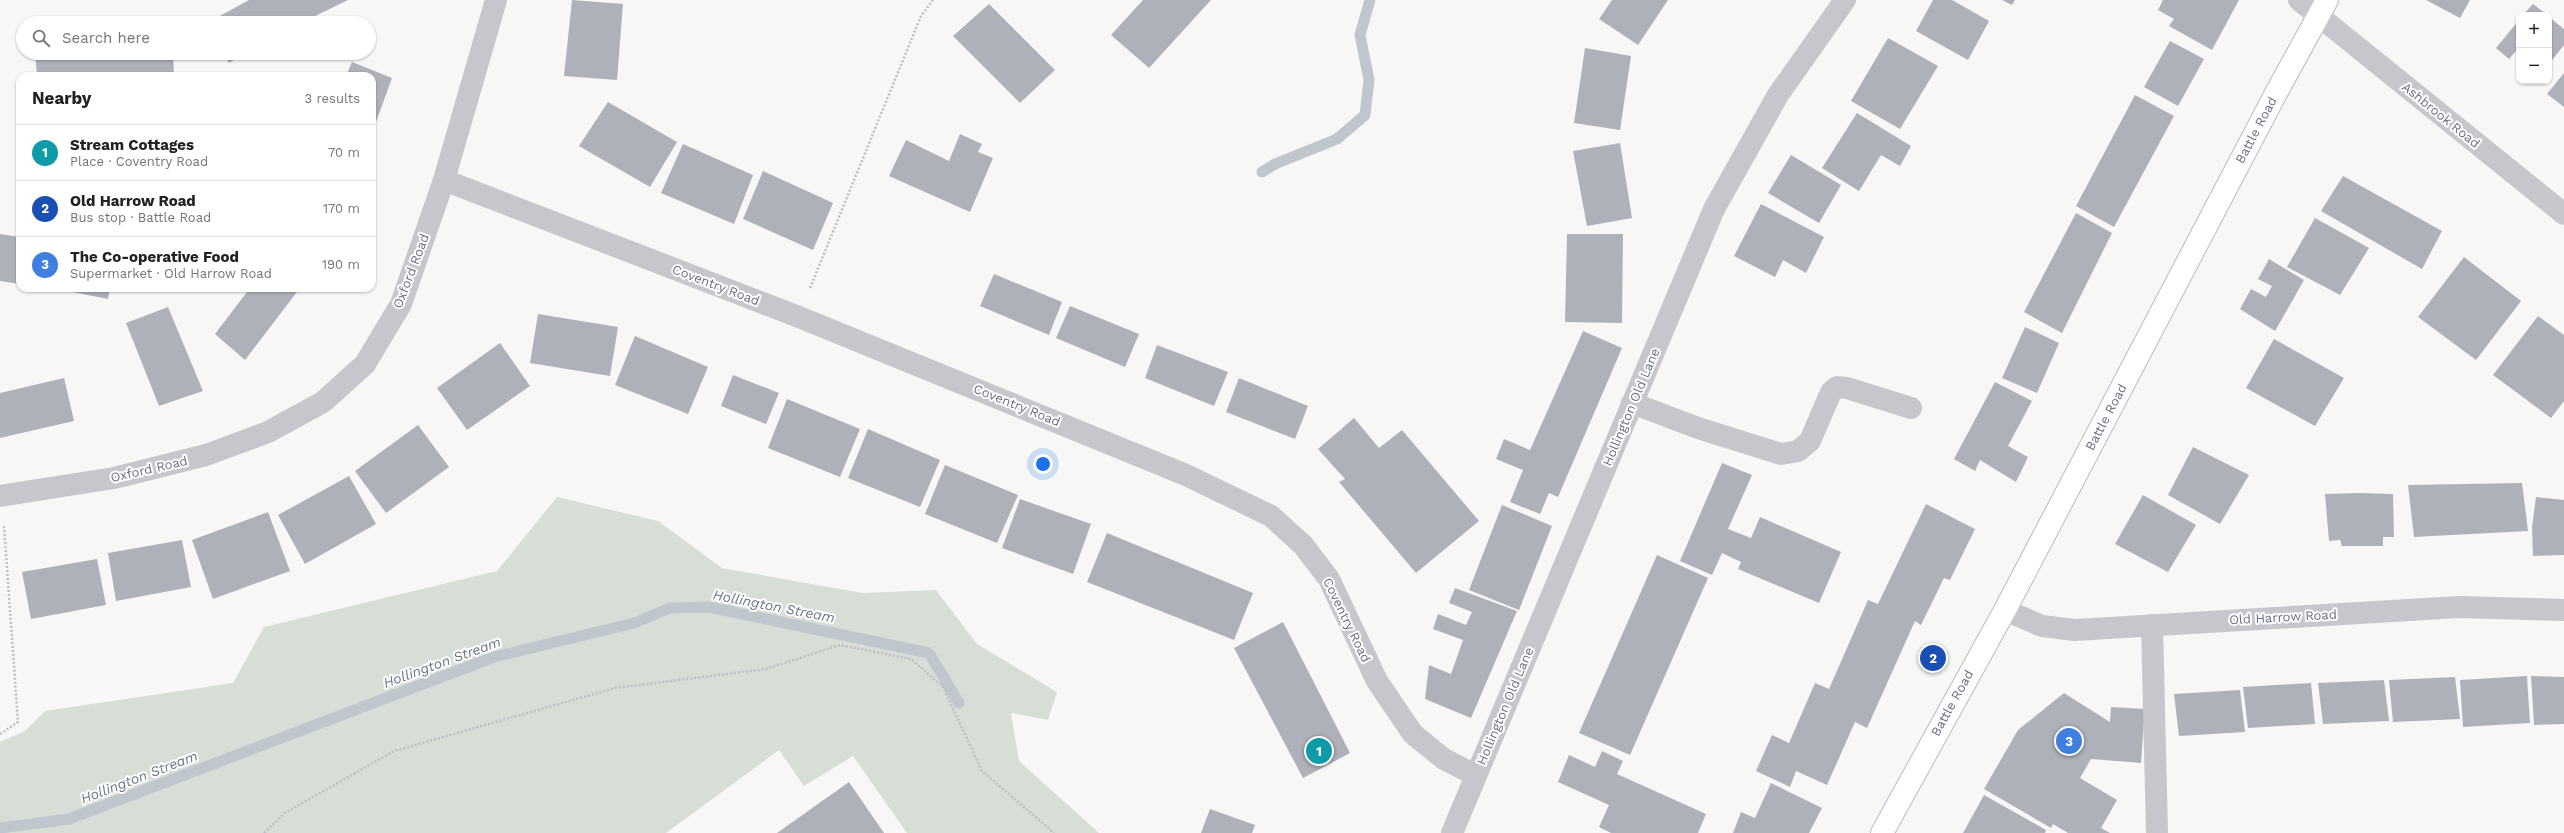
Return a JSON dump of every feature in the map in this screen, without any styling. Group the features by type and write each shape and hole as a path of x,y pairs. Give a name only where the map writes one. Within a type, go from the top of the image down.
{"main road":[{"name":"Battle Road","path":"1882,833 2005,610 2323,8"}],"street":[{"name":"Oxford Road","path":"1,496 114,478 206,455 268,432 323,402 365,364 401,304 444,180 496,0"},
{"name":"Hollington Old Lane","path":"1452,833 1714,209 1778,95 1845,0"},
{"name":"Ashbrook Road","path":"2299,0 2323,8 2564,214"},
{"name":"Coventry Road","path":"444,180 799,316 1186,475 1271,516 1303,545 1329,578 1377,681 1413,734 1444,759 1476,775"},
{"path":"1632,403 1698,428 1780,454 1798,451 1810,441 1831,392 1837,387 1911,408"},
{"name":"Old Harrow Road","path":"2005,610 2042,626 2075,630 2459,607 2564,610"},
{"path":"2152,625 2158,833"}],"path":[{"path":"799,316 921,16 933,0"},
{"path":"0,734 11,729 18,722 1,496"},
{"path":"264,833 285,813 394,751 615,688 766,669 840,645 911,659 943,687 982,771 1054,833"}],"shaded area":[{"path":"557,497 658,521 722,568 862,593 936,590 977,644 1057,692 1048,720 1011,713 1019,761 1099,833 907,833 853,756 804,786 779,750 666,833 0,833 0,742 25,731 45,711 233,683 264,627 497,571"}],"building":[{"path":"249,0 348,0 315,16 220,16"},
{"path":"572,0 623,4 617,80 564,76"},
{"path":"1143,0 1211,0 1149,68 1111,35"},
{"path":"1612,0 1668,0 1638,45 1599,19"},
{"path":"1933,0 1952,0 1989,21 1968,60 1916,31"},
{"path":"2002,0 2015,0 2012,5"},
{"path":"2163,0 2239,0 2212,50 2169,26 2174,19 2158,10"},
{"path":"2426,0 2470,0 2460,18"},
{"path":"989,4 1055,70 1020,103 953,36"},
{"path":"2533,4 2543,12 2526,12"},
{"path":"2552,19 2564,29 2564,45 2552,60"},
{"path":"2516,24 2516,51 2509,59 2496,48"},
{"path":"1888,38 1938,66 1900,129 1851,101"},
{"path":"2170,41 2204,59 2178,106 2144,87"},
{"path":"1585,48 1631,56 1620,130 1574,123"},
{"path":"36,60 173,60 174,72 37,72"},
{"path":"352,62 392,78 376,122 376,72 348,72"},
{"path":"2564,73 2564,107 2547,94"},
{"path":"2135,95 2174,116 2114,227 2076,206"},
{"path":"608,102 677,142 650,187 579,146"},
{"path":"1857,113 1911,146 1900,166 1881,155 1859,191 1822,168"},
{"path":"960,134 982,144 978,152 993,158 970,212 889,176 906,140 949,161"},
{"path":"1620,143 1632,218 1587,226 1573,151"},
{"path":"683,144 753,175 734,224 661,193"},
{"path":"1791,155 1841,185 1819,223 1768,193"},
{"path":"763,171 833,203 813,250 743,219"},
{"path":"2343,176 2442,231 2422,269 2321,211"},
{"path":"1761,204 1824,237 1806,273 1783,260 1775,277 1734,256"},
{"path":"2076,213 2112,233 2062,333 2024,312"},
{"path":"2315,218 2369,248 2340,295 2287,267"},
{"path":"0,234 16,236 16,283 0,281"},
{"path":"1567,234 1623,234 1622,323 1565,322"},
{"path":"2464,257 2521,301 2476,360 2418,317"},
{"path":"2269,259 2304,280 2275,331 2240,309 2251,289 2266,297 2272,286 2258,279"},
{"path":"994,274 1062,302 1049,335 980,306"},
{"path":"72,292 109,292 108,299"},
{"path":"247,292 297,292 245,360 215,334"},
{"path":"1070,306 1139,334 1125,367 1056,338"},
{"path":"168,307 203,391 159,406 126,323"},
{"path":"538,314 618,327 610,376 530,363"},
{"path":"2538,316 2564,335 2564,401 2551,418 2493,375"},
{"path":"2025,327 2059,343 2037,393 2002,378"},
{"path":"1583,331 1622,348 1558,497 1549,493 1540,514 1510,502 1523,470 1496,459 1504,439 1530,450"},
{"path":"635,336 708,367 688,414 615,385"},
{"path":"2274,339 2344,378 2315,426 2246,388"},
{"path":"500,343 530,386 467,430 437,388"},
{"path":"1157,345 1228,372 1214,406 1145,378"},
{"path":"733,375 779,393 766,424 721,406"},
{"path":"64,378 74,421 0,438 0,393"},
{"path":"1239,378 1308,406 1295,439 1226,412"},
{"path":"1995,382 2032,401 2008,446 2028,457 2016,482 1980,460 1975,471 1954,459"},
{"path":"787,399 860,429 840,477 768,448"},
{"path":"1354,418 1379,448 1402,430 1479,521 1416,573 1339,482 1345,479 1318,449"},
{"path":"418,425 449,467 386,513 355,471"},
{"path":"868,429 940,460 920,507 848,478"},
{"path":"2193,447 2249,475 2220,524 2168,495"},
{"path":"1722,463 1752,475 1728,529 1751,538 1760,517 1841,552 1819,603 1738,569 1741,562 1722,553 1712,575 1680,561"},
{"path":"945,465 1018,495 997,543 925,514"},
{"path":"349,476 376,524 305,564 278,515"},
{"path":"2522,483 2528,531 2414,537 2408,485"},
{"path":"2325,494 2393,494 2394,537 2383,537 2383,546 2342,546 2340,540 2329,541"},
{"path":"2143,495 2196,525 2168,572 2115,544"},
{"path":"2536,497 2564,500 2564,555 2533,556 2532,527"},
{"path":"1020,499 1091,524 1073,574 1002,548"},
{"path":"1926,504 1975,529 1950,580 1944,578 1921,625 1915,621 1867,728 1855,722 1827,785 1796,771 1790,787 1756,771 1772,735 1789,743 1815,683 1829,689 1868,600 1878,604"},
{"path":"1502,505 1552,526 1519,610 1469,590"},
{"path":"268,512 290,571 213,599 192,540"},
{"path":"1107,533 1253,593 1234,640 1087,582"},
{"path":"182,540 191,587 116,601 108,553"},
{"path":"1657,555 1708,578 1630,755 1579,733"},
{"path":"97,559 106,605 31,619 22,572"},
{"path":"1455,588 1517,611 1471,718 1425,699 1429,665 1451,674 1463,640 1433,629 1438,614 1466,625 1472,612 1449,603"},
{"path":"1283,622 1350,753 1303,778 1234,648"},
{"path":"2527,676 2530,723 2463,727 2460,680"},
{"path":"2531,676 2564,677 2564,724 2534,725"},
{"path":"2455,677 2460,719 2393,722 2389,680"},
{"path":"2384,680 2389,721 2323,724 2318,683"},
{"path":"2311,683 2315,724 2248,728 2243,687"},
{"path":"2240,690 2245,732 2179,736 2174,694"},
{"path":"2064,693 2110,722 2111,707 2145,709 2141,763 2091,759 2080,778 2117,800 2101,828 2110,833 2068,833 2053,824 2051,828 1984,789 2018,730"},
{"path":"1602,751 1623,761 1617,774 1706,814 1698,833 1611,833 1599,827 1609,805 1558,782 1569,755 1595,767"},
{"path":"849,782 884,833 777,833"},
{"path":"1771,783 1822,808 1809,833 1733,833 1741,812 1755,818"},
{"path":"1984,795 2046,830 2045,833 1963,833"},
{"path":"1210,809 1255,825 1252,833 1201,833"}],"waterway":[{"name":"Hollington Stream","path":"1262,172 1275,164 1337,139 1365,115 1369,80 1360,35 1370,0"},
{"name":"Hollington Stream","path":"0,828 69,819 494,657 634,623 670,608 709,607 929,653 959,703"}],"place":[{"name":"Old Harrow Road","path":"1933,658"},
{"name":"The Co-operative Food","path":"2069,741"},
{"name":"Stream Cottages","path":"1319,751"}]}
